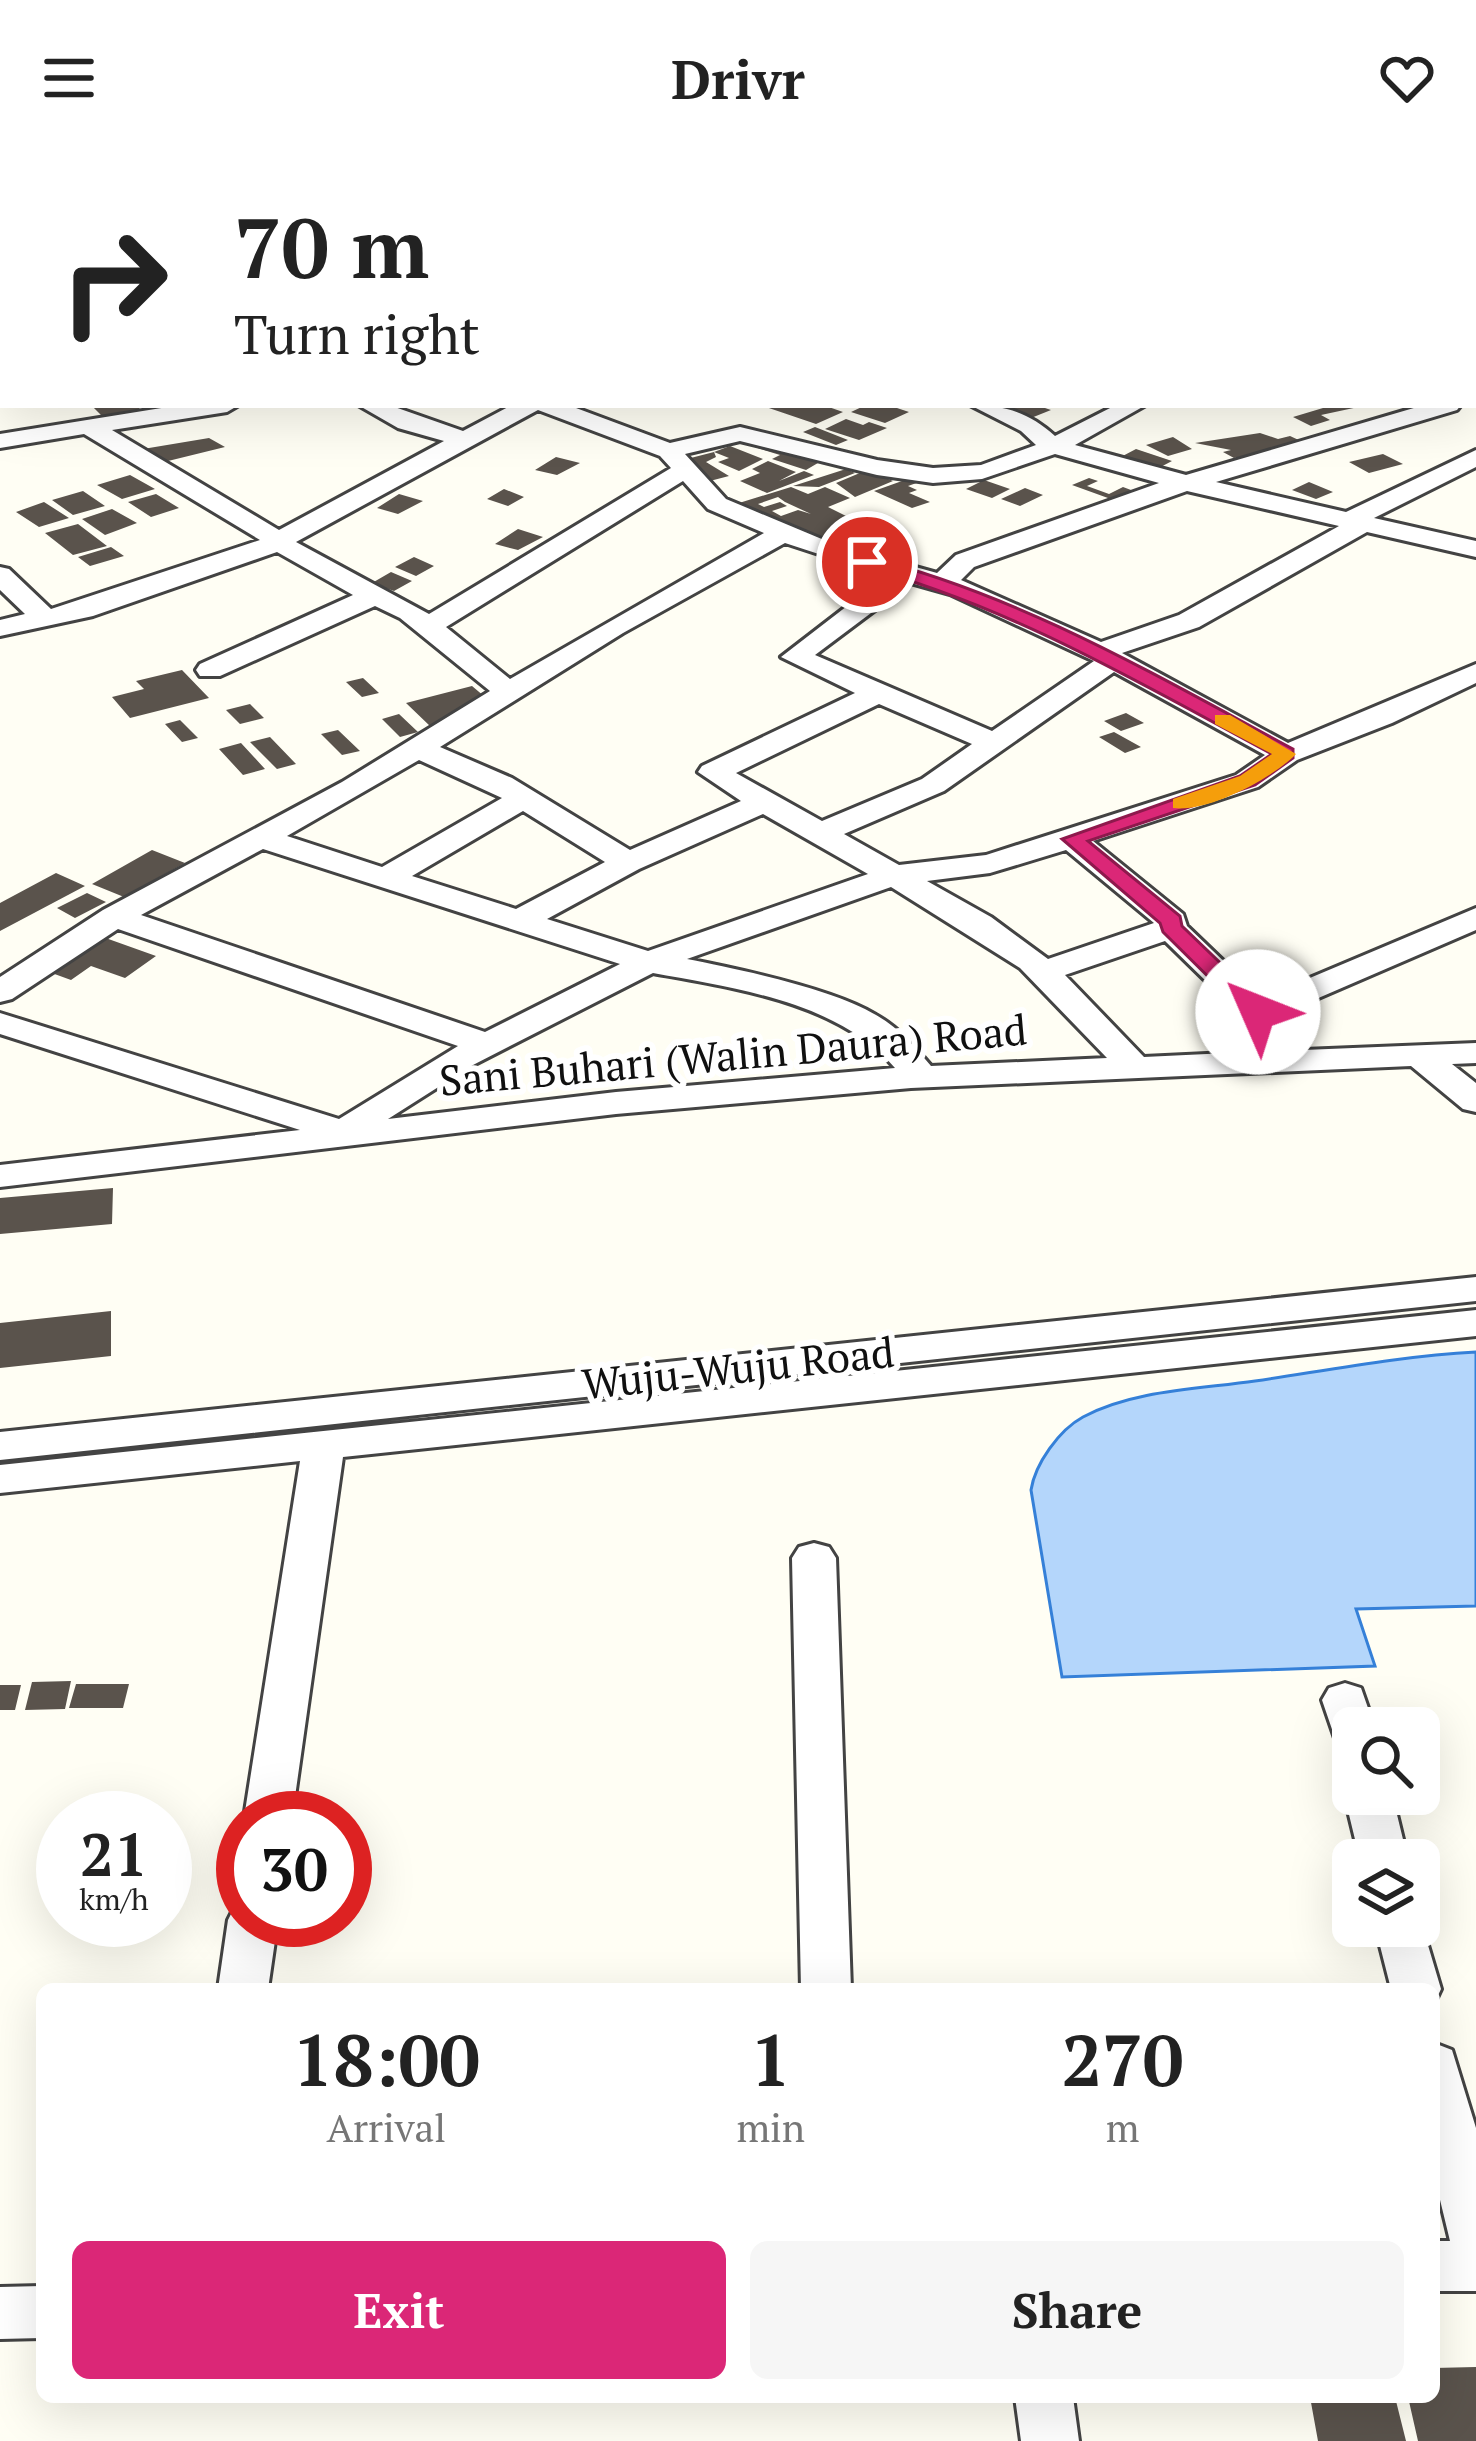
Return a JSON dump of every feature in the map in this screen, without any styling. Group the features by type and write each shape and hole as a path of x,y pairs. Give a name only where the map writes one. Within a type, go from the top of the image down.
{"street":[{"path":"0,441 207,408"},
{"path":"376,408 407,423 466,440"},
{"path":"0,628 46,619 280,542 525,408"},
{"path":"562,408 676,460 717,504 782,534 944,582 1106,656 1286,754"},
{"path":"989,408 1030,426 1052,446 1185,483 1476,549"},
{"path":"429,626 717,436 740,434 907,472 962,475 1052,446 1128,408"},
{"path":"944,582 964,561 1185,483 1439,408"},
{"path":"88,426 310,564 429,626 511,694"},
{"path":"818,834 933,785 1106,656 1189,621 1476,457"},
{"path":"0,992 114,917 419,749 614,628 782,534"},
{"path":"907,573 796,657 995,743"},
{"path":"0,575 46,619"},
{"path":"210,670 376,595"},
{"path":"0,1023 338,1135 488,1045 649,962 898,875 990,864 1247,781 1286,754 1476,672"},
{"path":"879,693 713,770 979,924 1042,972 1136,1066"},
{"path":"419,749 501,784 628,862"},
{"path":"384,879 522,799"},
{"path":"518,921 628,862 764,802"},
{"path":"257,837 649,962 743,980 860,1018 890,1040 921,1076"},
{"path":"1072,839 1172,921 1171,928"},
{"path":"114,917 488,1045"},
{"path":"1258,1012 1476,918"},
{"path":"1042,972 1171,928"},
{"path":"1171,928 1258,1012 1294,1060"},
{"name":"Sani Buhari (Walin Daura) Road","path":"0,1176 616,1103 921,1076 1476,1053"},
{"path":"1419,1055 1476,1101"},
{"name":"Wuju-Wuju Road","path":"0,1446 1476,1288"},
{"name":"Wuju-Wuju Road","path":"0,1479 1476,1323"},
{"path":"272,1791 324,1443"},
{"path":"814,1558 826,1983"},
{"path":"244,1983 250,1947"},
{"path":"1405,1947 1414,1983"},
{"path":"1440,2090 1476,2237"},
{"path":"1440,2266 1476,2266"},
{"path":"0,2313 36,2312"},
{"path":"1045,2403 1050,2441"}],"water":[{"path":"1476,1352 1476,1606 1356,1609 1375,1666 1062,1677 1031,1490 1043,1459 1074,1423 1123,1401 1167,1392"}],"building":[{"path":"94,408 141,410 104,418"},
{"path":"769,408 843,412 816,424"},
{"path":"897,408 909,412 885,423 851,412"},
{"path":"1002,408 1051,410 1031,418"},
{"path":"1323,408 1354,408 1321,415 1330,420 1311,426 1293,417"},
{"path":"846,419 887,428 859,440 825,429"},
{"path":"815,427 848,440 836,445 803,432"},
{"path":"1260,433 1303,442 1234,458 1223,452 1231,450 1195,443"},
{"path":"747,436 823,460 806,470 772,459 780,455 732,440"},
{"path":"1173,437 1192,449 1168,456 1146,445"},
{"path":"209,438 225,447 164,462 143,449"},
{"path":"730,446 763,459 739,471 718,462 729,458 714,452"},
{"path":"1136,449 1172,461 1153,471 1117,459"},
{"path":"714,452 716,457 706,462 729,476 706,482 679,461"},
{"path":"1383,454 1403,464 1369,473 1349,462"},
{"path":"556,457 580,463 557,475 535,470"},
{"path":"768,461 796,472 779,481 804,471 814,475 767,493 740,481 760,473 752,469"},
{"path":"846,469 855,473 819,487 793,486"},
{"path":"867,470 893,481 855,497 836,483"},
{"path":"130,475 155,489 122,499 97,485"},
{"path":"916,476 925,480 908,486 917,490 909,493 930,502 912,508 874,491"},
{"path":"1089,478 1098,481 1087,486 1109,494 1123,487 1139,493 1119,502 1072,485"},
{"path":"984,480 1010,489 992,498 966,489"},
{"path":"1309,482 1333,492 1316,499 1292,490"},
{"path":"791,487 808,494 825,487 850,498 828,507 870,528 819,545 739,503","holes":["778,497 811,514 798,510 781,516 772,511 787,506 780,502 758,504"]},
{"path":"1025,488 1043,495 1020,506 1001,499"},
{"path":"504,489 524,497 508,506 487,499"},
{"path":"83,491 105,506 73,515 52,500"},
{"path":"156,494 179,508 151,517 128,502"},
{"path":"399,494 423,501 398,514 377,508"},
{"path":"44,502 69,518 39,527 16,512"},
{"path":"112,509 137,523 105,535 82,519"},
{"path":"78,524 107,546 73,555 45,533"},
{"path":"518,529 543,537 518,550 495,544"},
{"path":"882,533 900,541 885,550 858,542"},
{"path":"111,547 124,556 90,566 78,557"},
{"path":"414,557 434,566 416,576 395,567"},
{"path":"391,572 412,581 394,591 372,583"},
{"path":"182,670 209,698 130,718 112,697 144,689 136,681"},
{"path":"363,678 379,693 362,697 346,682"},
{"path":"472,686 491,702 431,727 406,703"},
{"path":"250,704 264,718 240,724 226,710"},
{"path":"1126,713 1144,723 1121,731 1104,721"},
{"path":"399,714 418,732 400,737 382,719"},
{"path":"180,720 198,738 182,742 165,724"},
{"path":"338,730 360,751 342,755 321,734"},
{"path":"1114,732 1141,747 1125,753 1099,737"},
{"path":"270,737 296,764 277,769 250,742"},
{"path":"241,743 265,769 243,775 219,749"},
{"path":"152,850 185,863 124,897 92,884"},
{"path":"56,873 85,886 0,931 0,903"},
{"path":"87,893 106,902 75,918 57,908"},
{"path":"100,936 156,956 125,978 91,966 71,980 49,972"},
{"path":"113,1188 112,1224 0,1234 0,1198"},
{"path":"111,1311 111,1356 0,1368 0,1323"},
{"path":"71,1681 65,1709 25,1710 32,1682"},
{"path":"76,1684 129,1684 123,1708 69,1708"},
{"path":"0,1685 21,1685 15,1710 0,1710"},
{"path":"1476,2367 1476,2441 1418,2441 1409,2403 1440,2403 1440,2368"},
{"path":"1311,2403 1396,2403 1406,2441 1318,2441"}],"slow traffic":[{"path":"1180,803 1247,781 1286,754 1223,720"}],"route":[{"path":"867,562 944,582 1082,643 1286,754 1247,781 1072,839 1172,921 1171,928 1258,1012"}]}
